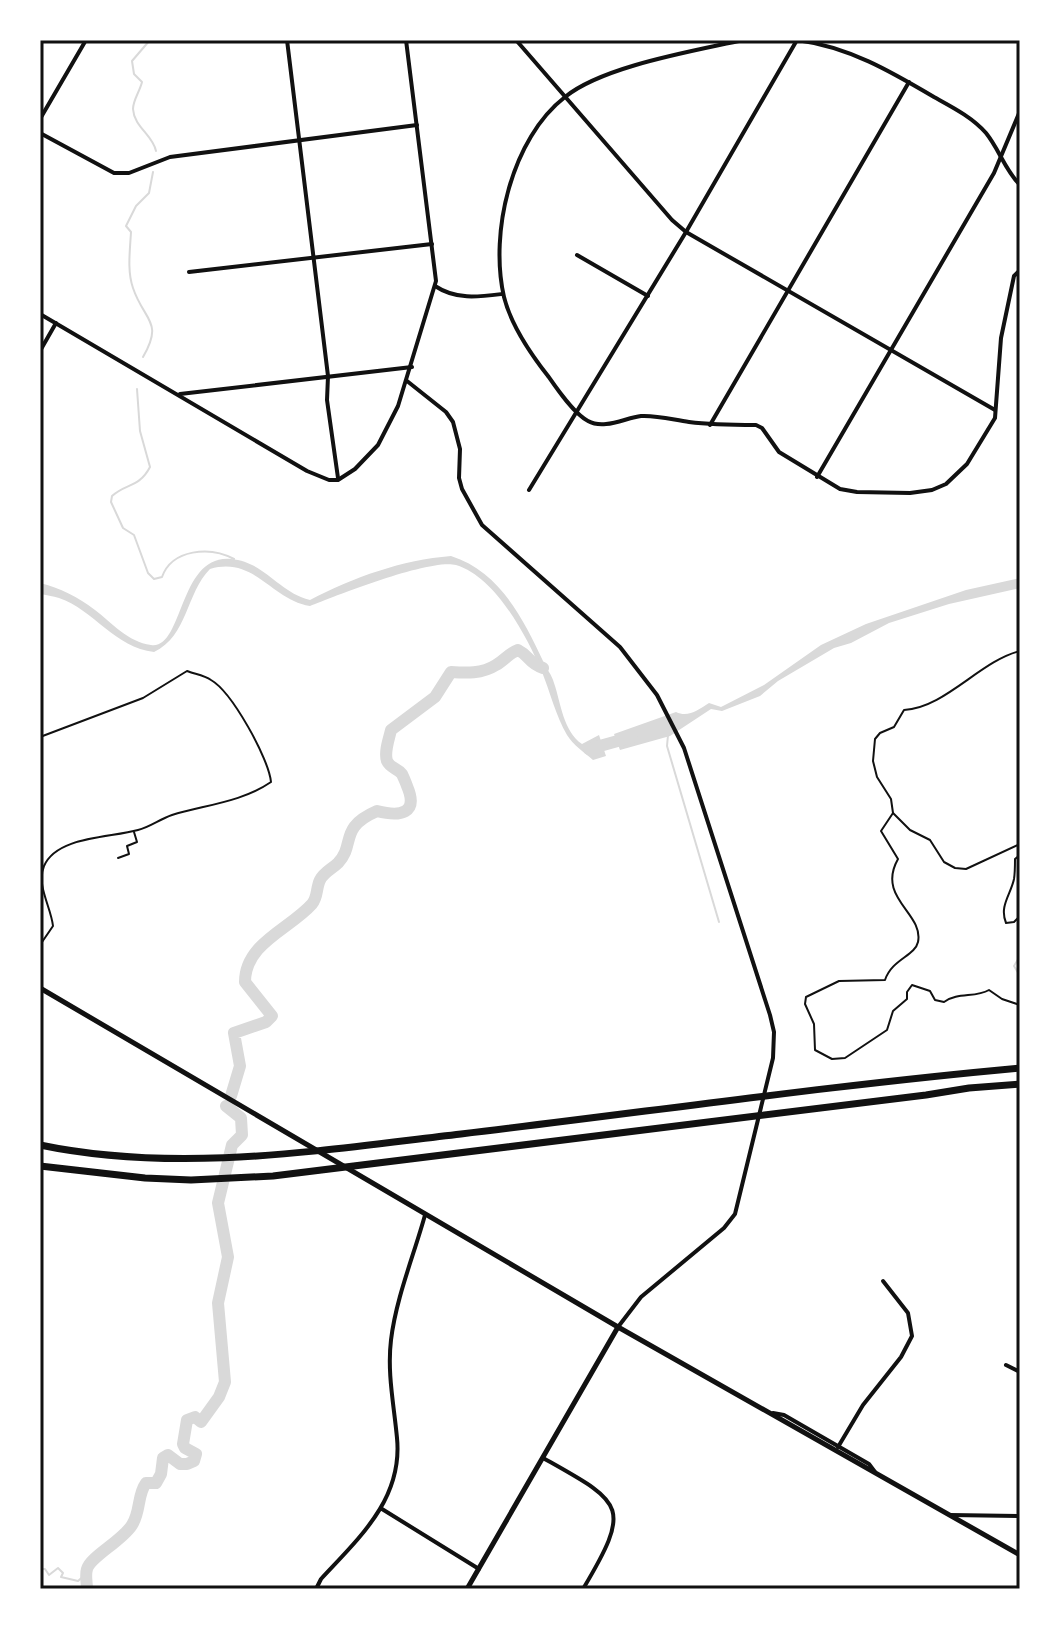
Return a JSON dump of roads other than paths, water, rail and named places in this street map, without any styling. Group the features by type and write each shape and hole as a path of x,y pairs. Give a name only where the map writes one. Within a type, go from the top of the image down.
{"highway":[{"path":"40,1145 128,1157 247,1158 1020,1067"},
{"path":"40,1166 191,1180 273,1176 998,1085 1020,1086"}],"street":[{"path":"40,119 86,40"},
{"path":"287,40 338,480"},
{"path":"40,314 307,471 329,480 338,480 355,469 378,445 393,419 412,367 435,286 406,40"},
{"path":"516,40 672,220 686,232 996,411"},
{"path":"743,40 604,75 565,96 553,106 531,135 517,165 506,197 500,241 503,293 531,353 562,395 586,420 600,424 651,416 710,425 756,425 762,428 779,452 840,489 910,493 932,490 946,484 967,464 989,430 996,411 1001,338 1014,276 1020,270"},
{"path":"529,490 648,296 797,40 846,51 874,62 978,125 1020,185"},
{"path":"710,425 909,82"},
{"path":"817,477 1001,157 1020,111"},
{"path":"40,133 114,173 129,173 170,157 417,125"},
{"path":"189,272 432,244"},
{"path":"577,255 648,296"},
{"path":"435,286 453,295 467,297 503,293"},
{"path":"40,351 56,323"},
{"path":"177,394 412,367"},
{"path":"407,381 446,412 453,422 460,449 459,478 462,489 476,517 489,534 620,647 649,682 676,728 774,1032 773,1058 735,1214 724,1228 634,1304 467,1589"},
{"path":"40,988 618,1327 1020,1555"},
{"path":"316,1589 321,1579 382,1509 392,1485 397,1441 390,1390 391,1339 425,1215"},
{"path":"838,1447 863,1405 901,1357 912,1336 908,1313 883,1281"},
{"path":"1006,1365 1020,1372"},
{"path":"768,1413 784,1415 869,1464 877,1474"},
{"path":"543,1458 598,1489 611,1509 613,1533 583,1589"},
{"path":"382,1509 479,1569"},
{"path":"948,1515 1020,1516"}],"waterway":[{"path":"150,40 132,61 134,74 142,82 133,109 156,151"},
{"path":"143,357 152,328 131,281 131,232 126,226 136,206 149,193 153,172"},
{"path":"137,389 140,431 150,467 141,479 112,496 111,502 123,528 134,535 148,573 154,579 162,577 174,561 193,553 214,552 234,559"},
{"path":"231,1096 240,1066 234,1033 266,1022 272,1016 245,982 252,957 312,904 320,880 343,856 357,824 377,811 393,814 409,808 410,795 402,774 387,761 391,730 435,697 451,672 485,670 518,650 543,668"},
{"path":"668,735 667,746 719,922"},
{"path":"589,749 632,737"},
{"path":"1020,956 1014,966 1020,976"},
{"path":"87,1589 89,1564 132,1525 143,1488 146,1483 156,1483 163,1458 168,1455 180,1464 194,1461 196,1454 183,1444 187,1420 195,1417 201,1422 219,1397 225,1382 218,1303 228,1257 218,1203 232,1145 242,1135 241,1118 226,1106"},
{"path":"40,1569 45,1569 49,1575 58,1568 63,1573 61,1577 78,1581 86,1574"}]}
